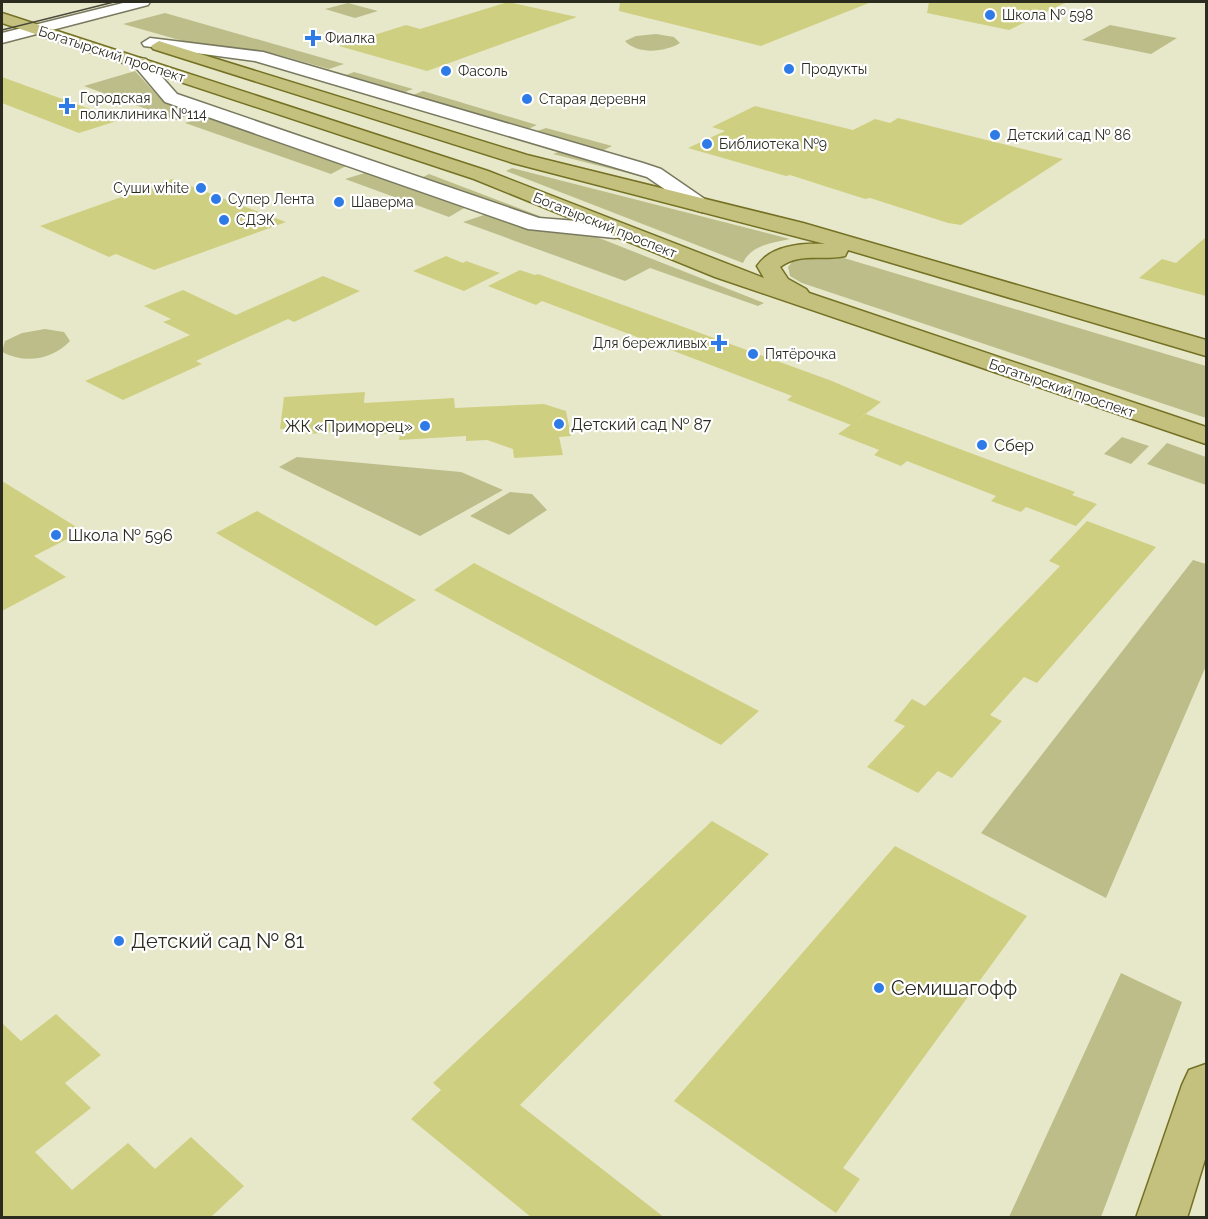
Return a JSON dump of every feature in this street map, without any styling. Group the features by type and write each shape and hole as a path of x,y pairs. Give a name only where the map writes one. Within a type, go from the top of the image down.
{"main road":[{"name":"Богатырский проспект","path":"49,11 106,29"},
{"name":"Богатырский проспект","path":"2,18 33,20 140,63 481,175 542,198 615,231 723,272 1206,436"},
{"name":"Богатырский проспект","path":"128,36 520,159 795,228 1206,348"},
{"path":"826,308 779,284 768,266 778,256 803,249 898,258"},
{"path":"1161,1218 1206,1085"}],"street":[{"path":"2,38 33,20 76,19 143,2"},
{"path":"140,63 171,98 536,224 615,231"}],"green space":[{"path":"348,3 378,11 355,18 325,9"},
{"path":"165,13 344,64 329,69 275,54 197,45 123,24"},
{"path":"1110,25 1177,38 1151,54 1082,40"},
{"path":"656,34 674,37 680,43 652,51 637,48 625,41 636,36"},
{"path":"135,71 159,97 193,111 193,113 176,120 84,86"},
{"path":"354,72 413,89 405,92 346,75"},
{"path":"423,91 537,125 528,129 413,95"},
{"path":"215,117 348,165 331,174 185,123 200,118"},
{"path":"546,128 612,146 602,151 537,131"},
{"path":"561,151 643,174 655,180 553,154"},
{"path":"512,168 790,239 769,244 751,252 743,263 506,171"},
{"path":"368,172 466,207 449,217 345,179"},
{"path":"429,174 550,220 538,219 421,178"},
{"path":"487,214 589,234 764,303 758,306 650,268 625,281 463,222"},
{"path":"826,255 844,258 1206,366 1206,418 802,283 790,276 788,267 794,260"},
{"path":"45,329 64,332 70,341 55,352 38,358 20,358 2,352 5,341 22,333"},
{"path":"1122,437 1149,446 1131,464 1104,454"},
{"path":"1167,443 1206,457 1206,485 1147,464"},
{"path":"297,457 461,472 503,490 420,536 279,467"},
{"path":"510,492 532,494 547,510 509,535 470,516"},
{"path":"1193,560 1206,564 1206,666 1106,898 981,833"},
{"path":"1121,973 1182,1002 1101,1217 1009,1217"}],"building":[{"path":"508,2 577,17 427,71 339,46 406,25 420,29"},
{"path":"620,2 869,3 761,46 619,11"},
{"name":"Школа № 598","path":"929,2 1067,2 1009,30 927,13"},
{"path":"2,77 120,120 79,133 2,103"},
{"path":"755,106 853,130 875,119 890,123 898,118 1063,159 961,225 948,223 870,198 865,199 790,175 786,176 688,148 725,131 712,127"},
{"path":"172,179 286,222 154,270 116,254 109,257 40,226"},
{"path":"1206,237 1206,296 1139,278 1162,259 1176,263"},
{"path":"446,256 500,273 464,291 413,271"},
{"path":"520,270 538,274 832,381 881,402 851,425 787,400 792,396 542,301 536,305 488,286"},
{"path":"323,276 360,291 294,322 288,319 196,361 202,364 123,400 85,381 190,335 163,322 171,319 144,306 183,290 236,315"},
{"name":"ЖК «Приморец»","path":"365,392 364,403 454,398 455,408 544,404 566,411 571,436 559,437 563,455 514,458 513,449 487,440 466,441 466,436 399,440 400,433 372,435 373,430 306,434 307,427 280,429 284,397"},
{"path":"866,414 1075,492 1072,495 1097,504 1076,526 1026,507 1021,512 991,501 996,496 907,461 901,466 874,455 879,450 838,434"},
{"path":"2,481 83,531 34,556 66,577 2,611"},
{"path":"257,511 416,600 376,626 216,533"},
{"path":"1087,521 1156,547 1037,683 1024,677 990,715 1002,721 952,778 938,771 918,793 867,767 905,726 894,721 912,699 925,706 1060,566 1049,561"},
{"path":"474,563 759,711 721,745 434,590"},
{"path":"712,821 769,854 520,1105 665,1218 532,1218 411,1119 441,1090 433,1083"},
{"path":"895,846 1027,916 843,1168 860,1179 836,1213 674,1101"},
{"path":"56,1014 101,1055 65,1083 91,1108 35,1152 72,1190 128,1143 155,1169 191,1137 244,1186 210,1218 2,1218 2,1023 21,1041"}],"tram line":[{"path":"2,30 114,2"}],"place":[{"name":"Школа № 598","path":"990,15"},
{"name":"Фиалка","path":"313,38"},
{"name":"Продукты","path":"789,69"},
{"name":"Фасоль","path":"446,71"},
{"name":"Старая деревня","path":"527,99"},
{"name":"Городская поликлиника №114","path":"67,106"},
{"name":"Детский сад № 86","path":"995,135"},
{"name":"Библиотека №9","path":"707,144"},
{"name":"Суши white","path":"201,188"},
{"name":"Супер Лента","path":"216,199"},
{"name":"Шаверма","path":"339,202"},
{"name":"СДЭК","path":"224,220"},
{"name":"Для бережливых","path":"719,343"},
{"name":"Пятёрочка","path":"753,354"},
{"name":"Детский сад № 87","path":"559,424"},
{"name":"ЖК «Приморец»","path":"425,426"},
{"name":"Сбер","path":"982,445"},
{"name":"Школа № 596","path":"56,535"},
{"name":"Детский сад № 81","path":"119,941"},
{"name":"Семишагофф","path":"879,988"}]}
